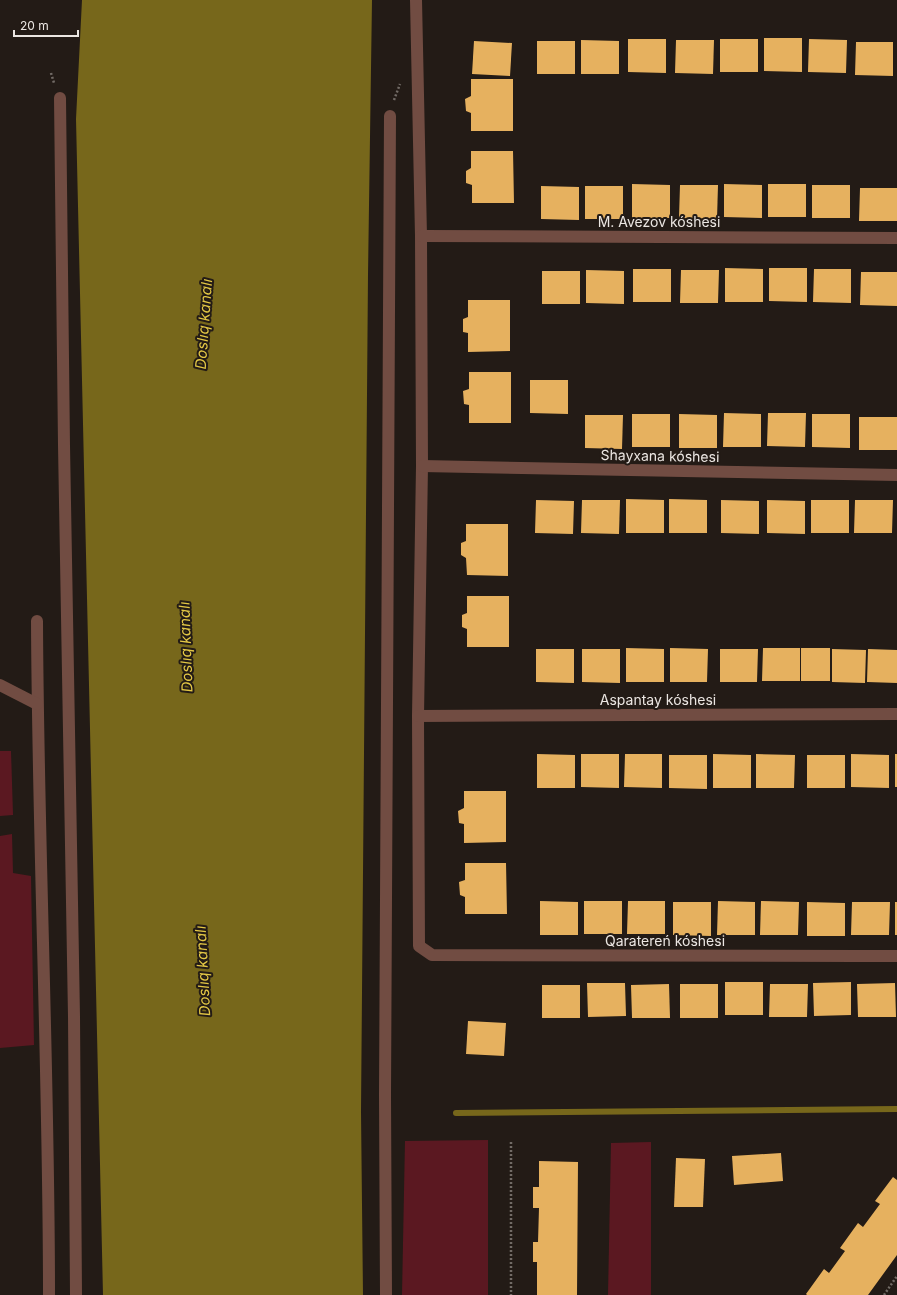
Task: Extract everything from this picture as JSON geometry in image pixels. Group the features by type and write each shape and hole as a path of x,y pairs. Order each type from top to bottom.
{"street":[{"path":"416,0 421,236 422,466 418,716"},
{"path":"60,98 64,453 74,1000 76,1295"},
{"path":"386,1295 385,1087 390,116"},
{"name":"M. Avezov kóshesi","path":"421,236 897,238"},
{"name":"Shayxana kóshesi","path":"422,466 897,475"},
{"path":"37,621 37,704 47,1070 48,1295"},
{"path":"0,685 37,704"},
{"name":"Aspantay kóshesi","path":"418,716 897,714"},
{"name":"Qaratereń kóshesi","path":"418,716 419,946 432,955 897,956"}],"path":[{"path":"511,1142 511,1295"},
{"path":"884,1295 897,1276"}],"shaded area":[{"path":"0,751 11,751 13,815 0,816"},
{"path":"12,834 13,873 31,876 34,1045 0,1048 0,836"},
{"path":"488,1140 488,1295 402,1295 405,1141"},
{"path":"651,1142 651,1295 608,1295 611,1143"}],"water":[{"name":"Doslıq kanalı","path":"82,0 372,0 368,275 361,1112 363,1295 103,1295 76,119"}],"building":[{"path":"764,38 802,38 802,72 764,71"},
{"path":"628,39 666,39 666,73 628,72"},
{"path":"720,39 758,39 758,72 720,72"},
{"path":"809,39 847,40 846,73 808,72"},
{"path":"581,40 619,41 619,74 581,74"},
{"path":"676,40 714,40 713,74 675,73"},
{"path":"474,41 512,43 510,76 472,74"},
{"path":"537,41 575,41 575,74 537,74"},
{"path":"856,42 893,42 893,76 855,75"},
{"path":"471,79 513,79 513,131 471,131 471,113 466,111 465,99 471,96"},
{"path":"471,151 513,151 514,203 472,203 472,185 466,183 466,171 471,168"},
{"path":"632,184 670,185 670,218 632,218"},
{"path":"724,184 762,185 762,218 724,217"},
{"path":"768,184 806,184 806,217 768,217"},
{"path":"680,185 718,185 717,219 679,218"},
{"path":"812,185 850,185 850,218 812,218"},
{"path":"541,186 579,187 579,220 541,219"},
{"path":"585,186 623,186 623,219 585,219"},
{"path":"860,188 897,188 897,221 859,221"},
{"path":"725,268 763,269 763,302 725,302"},
{"path":"769,268 807,268 807,302 769,301"},
{"path":"633,269 671,269 671,302 633,302"},
{"path":"814,269 851,269 851,303 813,302"},
{"path":"586,270 624,271 624,304 586,303"},
{"path":"681,270 719,270 718,303 680,303"},
{"path":"542,271 580,271 580,304 542,304"},
{"path":"861,272 897,272 897,306 860,305"},
{"path":"468,300 510,300 510,351 468,352 468,333 463,332 463,319 468,317"},
{"path":"469,372 511,372 511,423 469,423 469,405 464,404 463,391 469,389"},
{"path":"530,380 568,380 568,414 530,413"},
{"path":"724,413 761,414 761,447 723,447"},
{"path":"768,413 806,413 805,447 767,446"},
{"path":"632,414 670,414 670,447 632,447"},
{"path":"679,414 717,415 717,448 679,448"},
{"path":"812,414 850,414 850,448 812,447"},
{"path":"585,415 623,415 622,449 585,448"},
{"path":"859,417 897,417 897,450 859,450"},
{"path":"626,499 664,500 664,533 626,533"},
{"path":"669,499 707,500 707,533 669,533"},
{"path":"536,500 574,501 573,534 535,533"},
{"path":"582,500 620,500 619,534 581,533"},
{"path":"721,500 759,501 759,534 721,533"},
{"path":"767,500 805,501 805,534 767,533"},
{"path":"811,500 849,500 849,533 811,533"},
{"path":"855,500 893,500 892,533 854,533"},
{"path":"466,524 508,524 508,576 467,575 466,558 461,555 461,543 466,541"},
{"path":"467,596 509,596 509,647 467,647 467,629 462,627 462,615 467,613"},
{"path":"626,648 664,649 664,682 626,682"},
{"path":"670,648 708,649 707,682 670,682"},
{"path":"763,648 800,648 800,681 762,681"},
{"path":"801,648 830,648 830,681 801,681"},
{"path":"536,649 574,649 574,683 536,682"},
{"path":"582,649 620,649 620,683 582,682"},
{"path":"720,649 758,649 757,682 720,682"},
{"path":"832,649 866,650 865,683 832,682"},
{"path":"868,649 897,650 897,683 867,682"},
{"path":"537,754 575,755 575,788 537,788"},
{"path":"581,754 619,754 619,788 581,787"},
{"path":"625,754 662,754 662,788 624,787"},
{"path":"713,754 751,755 751,788 713,788"},
{"path":"756,754 795,755 794,788 756,788"},
{"path":"851,754 889,755 889,788 851,787"},
{"path":"895,754 897,754 897,787 895,787"},
{"path":"669,755 707,755 707,789 669,788"},
{"path":"807,755 845,755 845,788 807,788"},
{"path":"464,791 506,791 506,842 464,843 464,824 459,823 458,811 464,808"},
{"path":"465,863 506,863 507,914 465,914 465,897 460,895 459,882 465,880"},
{"path":"540,901 578,902 578,935 540,935"},
{"path":"584,901 622,901 622,934 584,934"},
{"path":"628,901 665,901 665,934 627,934"},
{"path":"718,901 755,902 755,935 717,935"},
{"path":"761,901 799,902 798,935 760,935"},
{"path":"673,902 711,902 711,936 673,935"},
{"path":"807,902 845,903 845,936 807,936"},
{"path":"852,902 890,902 889,935 851,935"},
{"path":"895,902 897,902 897,935 895,935"},
{"path":"725,982 763,982 763,1015 725,1015"},
{"path":"851,982 851,1015 814,1016 813,983"},
{"path":"587,983 625,983 626,1016 588,1017"},
{"path":"895,983 896,1017 858,1017 857,984"},
{"path":"669,984 670,1018 632,1018 631,985"},
{"path":"680,984 718,984 718,1018 680,1018"},
{"path":"770,984 808,984 807,1017 769,1017"},
{"path":"542,985 580,985 580,1018 542,1018"},
{"path":"468,1021 506,1023 504,1056 466,1054"},
{"path":"781,1153 783,1181 734,1185 732,1156"},
{"path":"676,1158 705,1159 703,1207 674,1207"},
{"path":"539,1161 578,1162 577,1295 537,1295 537,1262 533,1262 533,1242 538,1242 539,1208 533,1208 533,1187 539,1187"},
{"path":"893,1177 897,1180 897,1255 868,1295 807,1295 806,1294 824,1269 829,1273 845,1251 840,1248 858,1223 863,1227 880,1204 875,1201"}],"waterway":[{"path":"456,1113 897,1109"}]}
